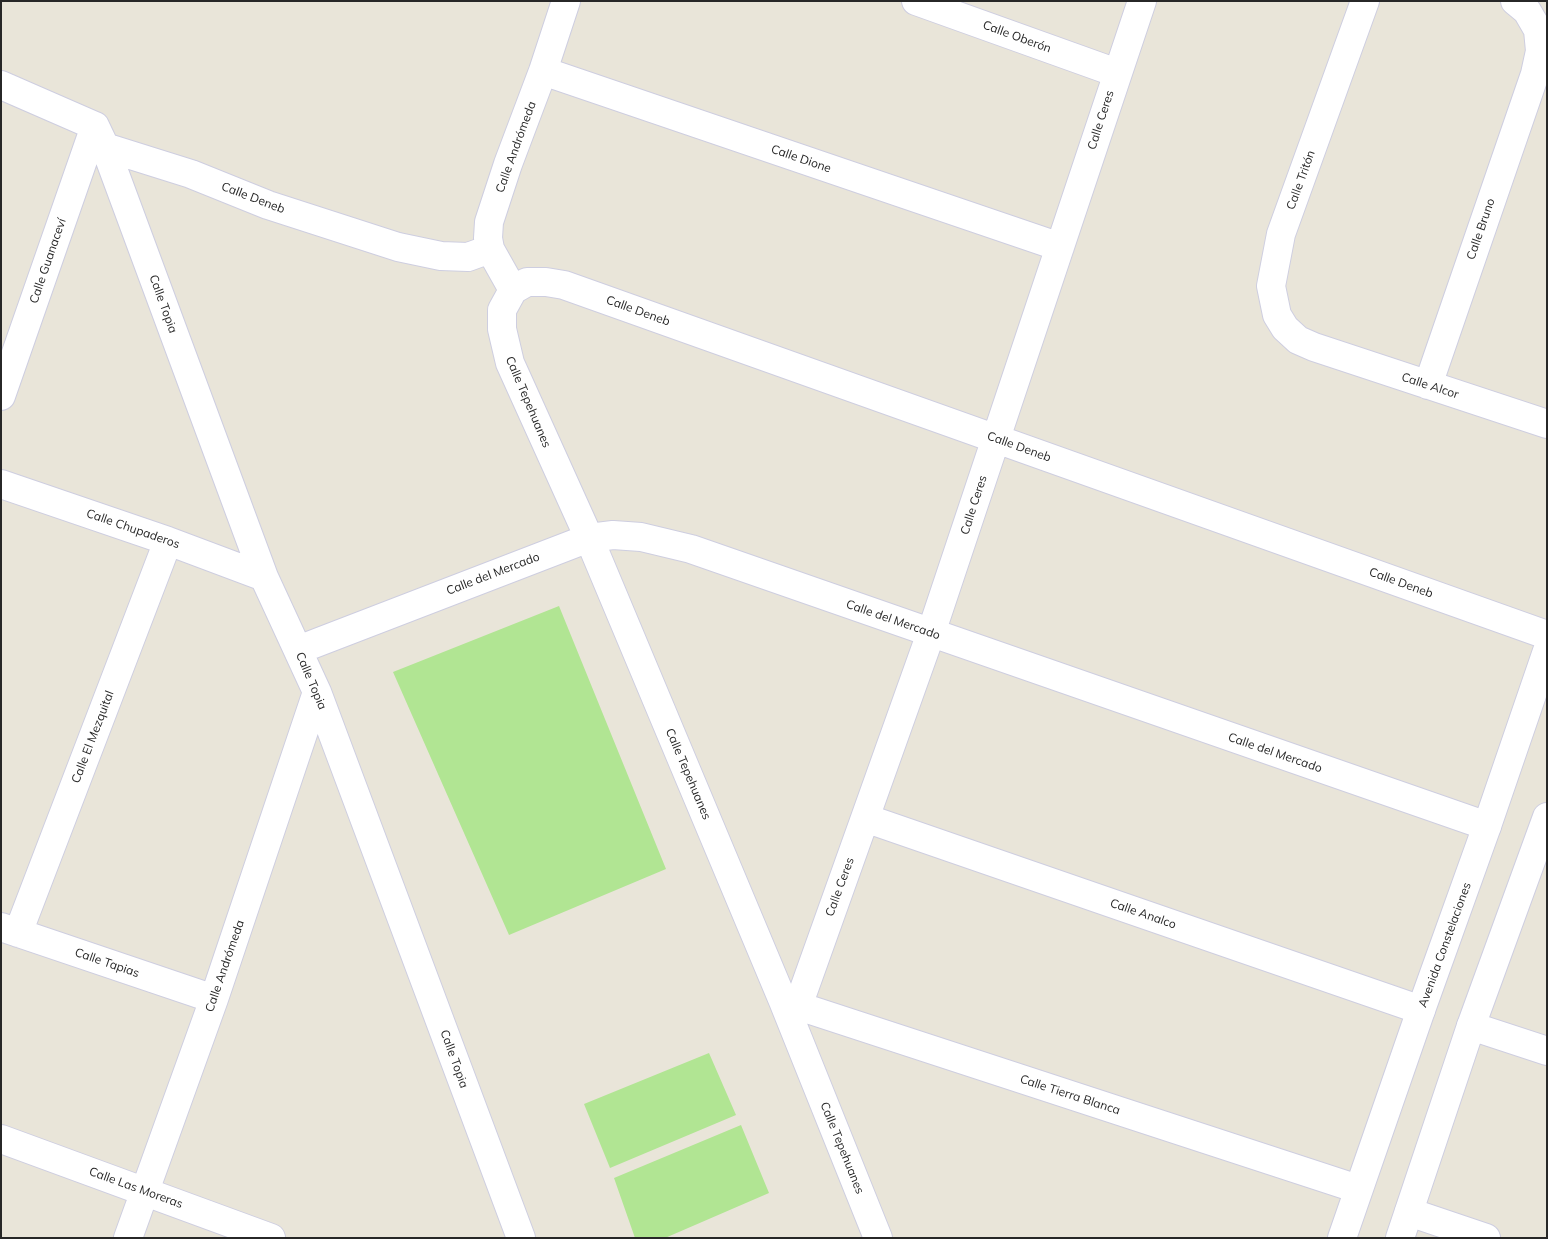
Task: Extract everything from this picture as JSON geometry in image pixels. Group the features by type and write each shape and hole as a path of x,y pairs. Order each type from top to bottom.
{"street":[{"name":"Calle Andrómeda","path":"507,300 490,249 488,238 490,222 508,164 543,71 566,1"},
{"name":"Calle Oberón","path":"916,1 1117,73"},
{"name":"Calle Ceres","path":"790,1003 865,818 931,633 1142,1"},
{"name":"Calle Tritón","path":"1314,347 1298,340 1285,328 1277,315 1271,286 1281,234 1365,1"},
{"name":"Calle Bruno","path":"1428,385 1535,74 1540,51 1538,30 1527,11 1514,1"},
{"name":"Calle Dione","path":"543,71 1060,247"},
{"name":"Calle Deneb","path":"1,85 100,137 268,205 398,247 441,256 468,256 490,249"},
{"name":"Calle Guanaceví","path":"1,396 100,137"},
{"name":"Calle Topia","path":"100,137 264,578 317,692 521,1238"},
{"name":"Calle Deneb","path":"507,300 527,282 546,282 564,285 1547,635"},
{"name":"Calle Tepehuanes","path":"507,300 502,328 510,363 589,538 790,1003 878,1238"},
{"name":"Calle Alcor","path":"1314,347 1547,424"},
{"name":"Calle Chupaderos","path":"1,484 168,541 264,578"},
{"name":"Calle del Mercado","path":"298,650 589,538 613,535 641,537 691,549 1487,826"},
{"name":"Calle El Mezquital","path":"10,930 168,541"},
{"name":"Avenida Constelaciones","path":"1342,1238 1547,651"},
{"name":"Calle Andrómeda","path":"128,1238 214,999 317,692"},
{"name":"Calle Analco","path":"865,818 1421,1010"},
{"path":"1400,1238 1471,1026 1544,834"},
{"name":"Calle Tapias","path":"10,930 214,999"},
{"name":"Calle Tierra Blanca","path":"790,1003 1358,1190"},
{"path":"1471,1026 1547,1051"},
{"name":"Calle Las Moreras","path":"1,1139 271,1238"},
{"path":"1408,1212 1486,1238"}],"green space":[{"path":"559,606 666,869 509,935 393,672"},
{"path":"709,1053 736,1115 610,1168 584,1104"},
{"path":"741,1125 769,1193 665,1238 635,1238 614,1178"}]}
